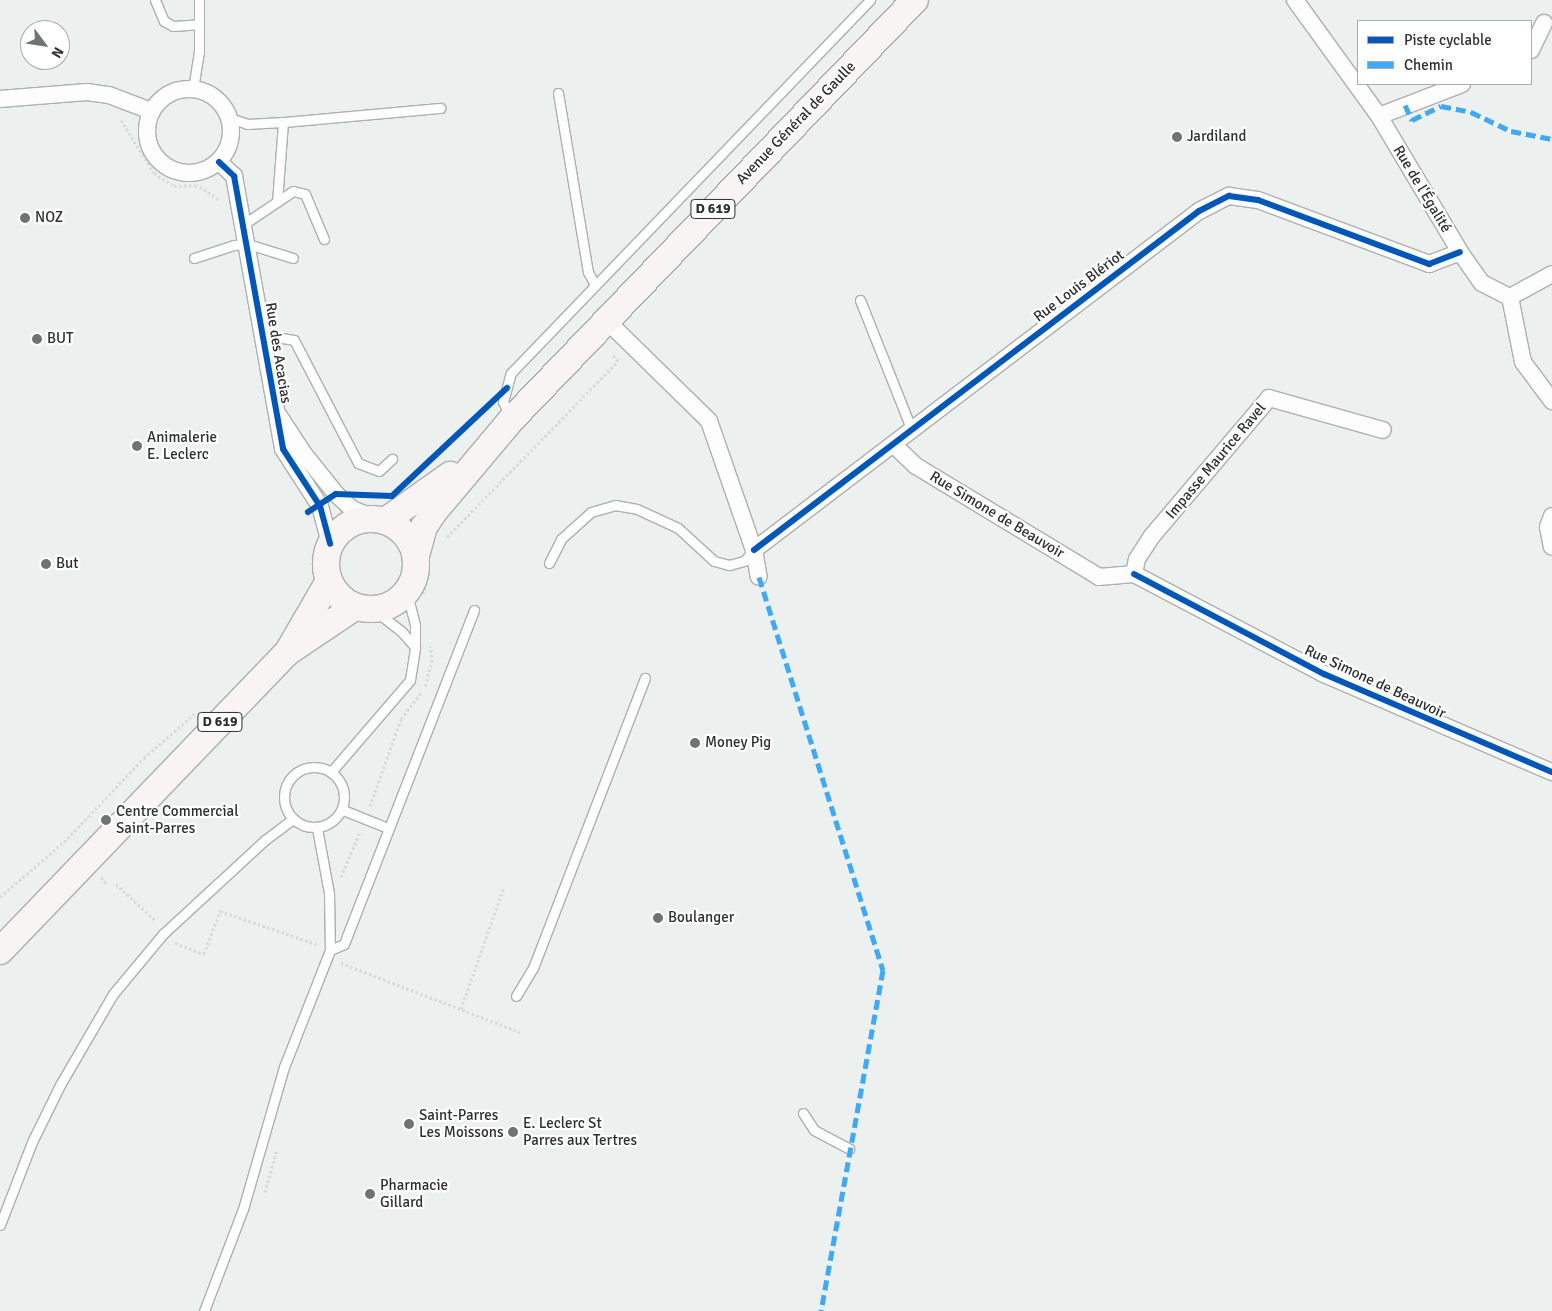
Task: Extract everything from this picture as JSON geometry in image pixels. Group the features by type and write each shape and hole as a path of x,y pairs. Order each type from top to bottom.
{"main road":[{"name":"Avenue Général de Gaulle","path":"423,561 424,527 433,513 512,420 915,0"},
{"name":"Avenue Général de Gaulle","path":"381,520 440,484 512,420"},
{"path":"358,520 381,520 395,525 409,538 423,561 416,575 415,594 393,604 365,608 339,597 320,577 325,562 323,544 342,529 358,520"},
{"name":"D 619","path":"288,652 320,577"},
{"name":"D 619","path":"0,951 44,903 288,652 365,608"},
{"name":"D 619","path":"0,943 44,903"}],"street":[{"name":"Rue de l'Égalité","path":"1295,0 1379,116 1460,252 1482,283 1510,297"},
{"path":"1532,48 1544,23"},
{"path":"1379,116 1459,85"},
{"path":"193,88 211,94 230,118 232,135 227,151 219,162 203,172 179,173 158,161 146,134 150,111 162,97 181,89 193,88"},
{"path":"0,99 87,92 108,95 150,111"},
{"name":"Rue des Acacias","path":"219,162 234,176 248,244 274,408 283,450 320,506 323,544"},
{"name":"Rue Louis Blériot","path":"754,550 1199,211 1229,196 1258,200 1429,264 1460,252"},
{"path":"1552,274 1510,297 1523,362 1552,401"},
{"path":"606,320 709,421 754,550 759,577"},
{"name":"Impasse Maurice Ravel","path":"1134,574 1137,559 1152,536 1269,398 1384,430"},
{"name":"Rue des Acacias","path":"274,408 304,454 336,494 352,509 381,520"},
{"name":"Rue Simone de Beauvoir","path":"894,445 916,466 1099,577 1134,574 1192,606 1380,700 1552,772"},
{"path":"1552,516 1548,527 1552,547"}],"lane":[{"path":"156,0 164,21 173,26 199,24"},
{"path":"193,88 199,52 199,0"},
{"path":"512,420 503,402 511,373 870,0"},
{"path":"558,93 588,272 595,285"},
{"path":"230,118 247,124 440,108"},
{"path":"276,202 284,122"},
{"path":"244,224 293,191 305,194 324,239"},
{"path":"194,258 234,245 248,244 292,258"},
{"path":"860,300 912,431"},
{"path":"263,334 294,340 358,463 379,471 392,459"},
{"path":"549,563 562,539 591,512 615,505 637,509 678,528 714,561 729,565 744,561 754,550"},
{"path":"331,772 410,680 414,647 415,594"},
{"path":"365,608 402,632 414,647"},
{"path":"330,951 341,944 366,890 388,828 474,610"},
{"path":"516,996 533,968 645,678"},
{"path":"318,767 331,772 344,789 342,810 336,819 317,828 306,827 293,819 284,797 289,780 306,768 318,767"},
{"path":"342,810 388,828"},
{"path":"0,1225 32,1142 60,1085 113,994 163,934 265,840 293,819"},
{"path":"204,1311 246,1201 284,1067 330,951 329,894 317,828"},
{"path":"803,1113 814,1130 848,1149"}],"path":[{"path":"120,117 154,172 174,186 195,185 204,189 223,206"},
{"path":"442,542 618,361 612,354"},
{"path":"320,577 323,544"},
{"path":"415,594 423,561"},
{"path":"338,884 365,819 402,719 427,682 432,662 431,642"},
{"path":"0,897 64,842 188,717 203,710"},
{"path":"116,884 158,923 155,927 174,943 204,954 220,910 321,946 330,951 341,963 520,1032"},
{"path":"461,1009 504,887"},
{"path":"341,944 341,963"}],"marked path":[{"path":"1405,105 1412,120 1441,106 1471,112 1511,131 1552,139"},
{"path":"759,577 883,970 821,1311"}],"cycle path":[{"path":"219,162 234,176 283,449 320,506 330,544"},
{"path":"754,550 1199,211 1229,196 1258,200 1429,264 1460,252"},
{"path":"308,512 336,494 392,496 507,388"},
{"path":"1134,574 1324,674 1552,772"}],"place":[{"name":"Jardiland","path":"1177,137"},
{"name":"NOZ","path":"25,218"},
{"name":"BUT","path":"37,339"},
{"name":"Animalerie E. Leclerc","path":"137,446"},
{"name":"But","path":"46,564"},
{"name":"Money Pig","path":"695,743"},
{"name":"Centre Commercial Saint-Parres","path":"106,820"},
{"name":"Boulanger","path":"658,918"},
{"name":"Saint-Parres Les Moissons","path":"409,1124"},
{"name":"E. Leclerc St Parres aux Tertres","path":"513,1132"},
{"name":"Pharmacie Gillard","path":"370,1194"}]}
